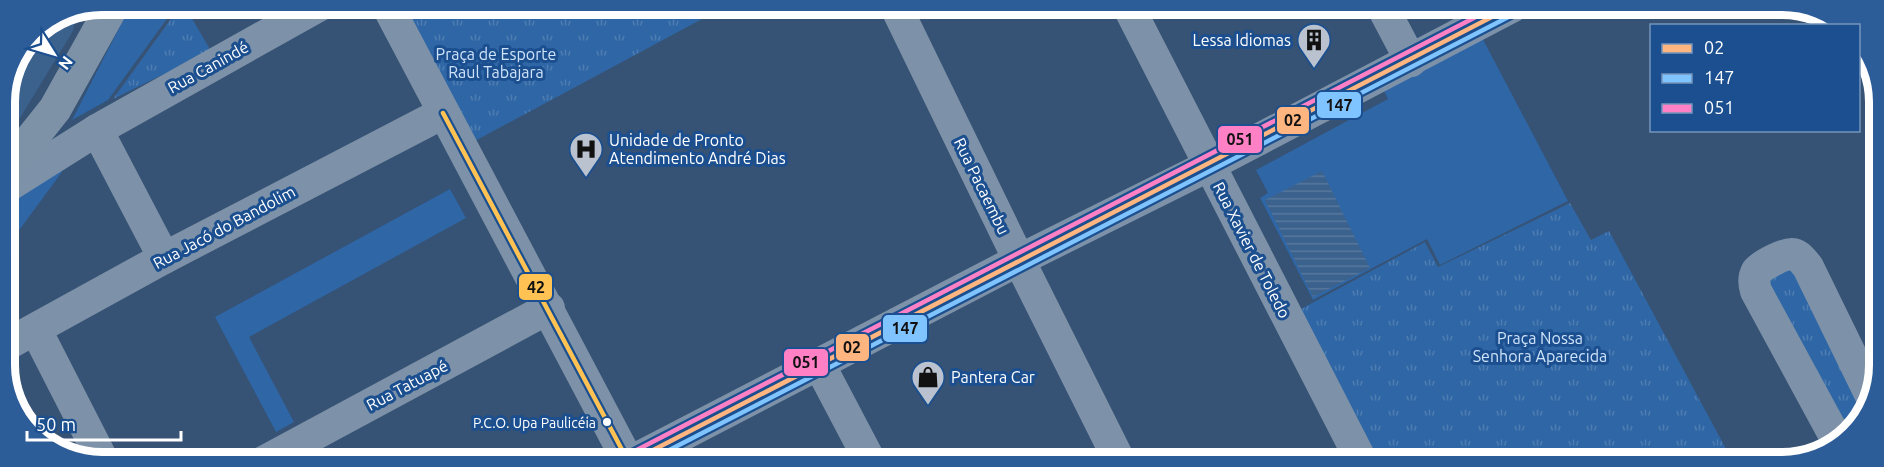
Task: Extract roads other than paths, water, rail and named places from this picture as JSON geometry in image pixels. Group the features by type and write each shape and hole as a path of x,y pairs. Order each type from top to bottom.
{"highway":[{"path":"15,159 55,109 107,15"}],"street":[{"name":"Rua Canindé","path":"15,182 97,130 302,15"},
{"path":"392,15 625,452"},
{"name":"Rua Pacaembu","path":"900,15 1115,452"},
{"name":"Rua Xavier de Toledo","path":"1132,15 1357,452"},
{"path":"1387,15 1411,61"},
{"path":"648,452 1019,260 1208,166 1496,15"},
{"name":"Rua Jacó do Bandolim","path":"15,340 164,258 443,113"},
{"path":"97,130 164,258"},
{"path":"1834,434 1756,291 1754,280 1758,270 1785,254 1793,254 1801,259 1808,267 1866,386"},
{"name":"Rua Tatuapé","path":"282,452 549,308"},
{"path":"36,330 99,452"},
{"path":"819,364 865,452"}],"waterway":[{"path":"17,87 49,34"}],"place":[{"name":"Lessa Idiomas","path":"1314,69"},
{"name":"Unidade de Pronto Atendimento André Dias","path":"586,178"},
{"name":"Pantera Car","path":"928,406"},
{"name":"P.C.O. Upa Paulicéia","path":"607,422"}],"park label":[{"name":"Praça de Esporte Raul Tabajara","path":"496,63"},
{"name":"Praça Nossa Senhora Aparecida","path":"1540,347"}]}
